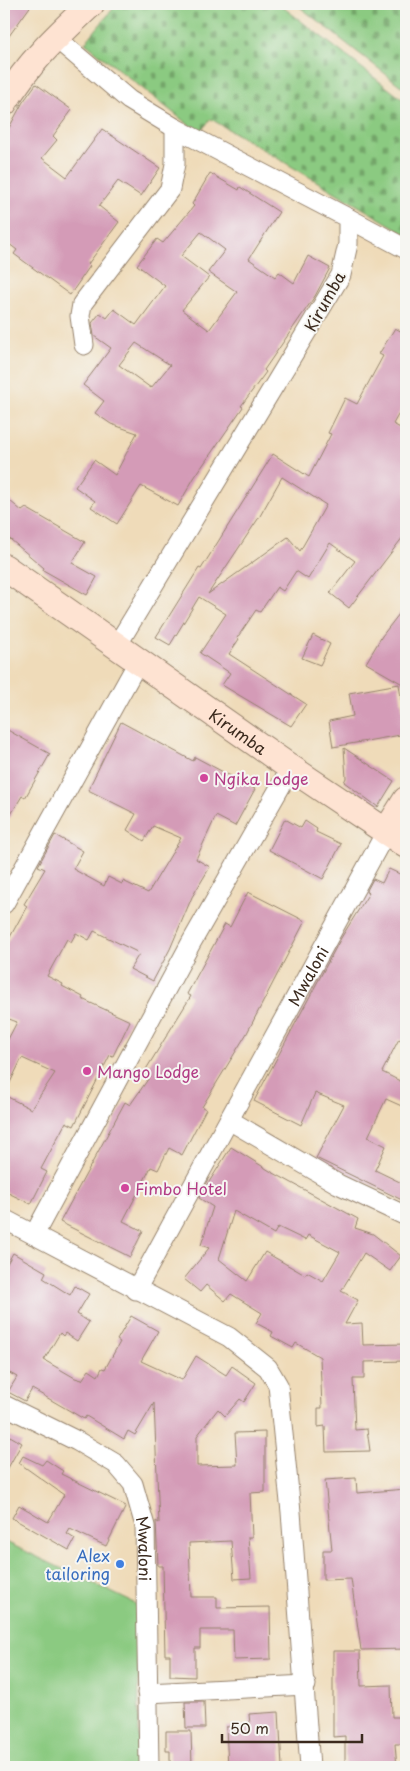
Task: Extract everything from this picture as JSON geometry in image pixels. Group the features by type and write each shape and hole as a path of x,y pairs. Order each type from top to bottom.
{"street":[{"path":"4,103 20,76 91,4"},
{"path":"56,38 129,100 175,128 406,249"},
{"path":"84,345 80,316 82,304 170,189 174,164 175,128"},
{"name":"Kirumba","path":"116,647 341,275 348,244 348,218"},
{"name":"Kirumba","path":"4,567 291,768 396,838"},
{"path":"4,904 138,662"},
{"path":"34,1235 186,951 291,768"},
{"path":"396,838 406,800"},
{"name":"Mwaloni","path":"136,1290 230,1120 396,838"},
{"path":"230,1120 338,1184 406,1216"},
{"path":"4,1219 136,1290 229,1337 268,1368 278,1385 284,1431 306,1685 310,1767"},
{"name":"Mwaloni","path":"4,1404 77,1441 116,1464 133,1484 145,1526 149,1767"},
{"path":"147,1693 306,1685"}],"green space":[{"path":"117,4 279,4 406,102 406,234 211,119 199,133 85,43"},
{"path":"296,4 406,4 406,90"},
{"path":"4,1541 138,1605 139,1767 4,1767"}],"building":[{"path":"4,4 32,4 4,43"},
{"path":"36,84 72,110 53,136 57,140 42,158 67,177 102,129 160,168 141,196 118,181 99,206 119,222 88,264 90,266 70,295 14,254 17,250 4,240 4,137 23,102"},
{"path":"210,173 239,190 240,187 279,212 249,259 275,277 279,272 294,283 308,256 330,268 315,296 264,370 266,372 241,406 243,407 194,478 178,506 141,486 117,524 91,507 95,501 75,487 94,460 115,475 137,433 111,424 95,413 104,401 83,385 111,348 94,336 92,323 100,313 107,318 114,309 136,325 165,286 137,265 157,239 163,243 194,206 192,204","holes":["201,232 225,250 208,272 237,292 209,330 182,310 209,277 181,256","136,343 170,365 151,388 119,365"]},
{"path":"395,328 406,334 406,401 393,424 406,431 406,533 349,608 330,593 355,561 330,543 308,579 296,571 283,591 277,587 260,612 256,610 237,638 239,639 229,654 306,704 291,726 222,685 230,673 200,653 226,614 199,597 170,645 156,637 273,454 309,477 331,434 328,433 345,398 357,404 383,356 379,354","holes":["282,477 326,505 300,551 288,537 208,594 260,516"]},
{"path":"4,496 22,511 26,508 85,542 72,563 97,577 87,595 43,570 44,568 4,534"},
{"path":"406,605 406,686 366,663 382,636"},
{"path":"313,635 330,644 320,665 302,658"},
{"path":"399,684 406,734 333,747 329,721 353,716 349,693"},
{"path":"121,722 193,761 195,757 255,789 235,826 216,816 196,859 210,867 192,897 170,949 153,981 130,969 139,954 137,952 94,931 89,940 76,933 71,942 67,939 47,976 83,997 82,999 130,1021 113,1056 110,1055 74,1126 66,1122 41,1169 47,1172 31,1204 4,1191 4,1095 4,1047 17,1022 4,1017 4,948 27,906 24,904 45,869 38,866 55,835 83,851 73,869 104,886 108,877 122,884 123,881 148,893 181,838 153,826 144,841 127,830 136,814 88,790","holes":["22,1058 55,1073 31,1109 4,1095"]},
{"path":"4,728 50,754 25,798 22,796 4,826"},
{"path":"344,748 394,781 378,807 344,782 346,778"},
{"path":"285,819 301,828 305,821 317,829 316,832 341,844 323,879 269,850"},
{"path":"389,869 406,877 406,1043 399,1039 382,1072 406,1084 406,1108 386,1099 368,1137 386,1146 375,1170 406,1185 406,1202 316,1158 344,1105 315,1093 301,1125 254,1101 341,938 369,893 366,892 373,879 382,883"},
{"path":"248,892 305,921 247,1033 202,1107 206,1109 182,1155 169,1148 158,1170 151,1167 123,1221 143,1231 130,1257 60,1222 125,1102 130,1105 151,1075 145,1071 191,996 187,994 225,924 230,927"},
{"path":"231,1147 270,1171 358,1219 355,1228 373,1234 401,1256 390,1271 364,1253 341,1291 358,1300 345,1324 362,1323 363,1345 406,1344 406,1361 364,1362 364,1379 353,1379 355,1430 367,1429 370,1451 326,1452 325,1426 318,1427 318,1408 322,1408 320,1357 296,1343 293,1348 271,1336 273,1332 256,1323 262,1313 231,1294 225,1301 206,1285 200,1292 184,1279 209,1248 201,1245 213,1207 199,1198","holes":["234,1211 274,1234 278,1227 305,1240 308,1235 340,1252 323,1281 307,1272 305,1275 265,1252 247,1281 219,1259"]},
{"path":"13,1253 46,1272 43,1278 70,1295 75,1286 89,1294 77,1314 89,1322 77,1341 65,1333 63,1336 60,1333 44,1360 75,1378 82,1380 89,1370 98,1376 102,1368 105,1369 120,1342 117,1340 131,1316 158,1331 141,1361 182,1380 196,1356 226,1375 232,1366 256,1383 244,1402 240,1399 225,1416 218,1409 197,1436 197,1466 237,1465 235,1433 265,1432 265,1492 250,1493 252,1537 248,1537 251,1578 234,1579 231,1541 189,1543 191,1597 217,1597 217,1608 270,1607 271,1659 234,1660 233,1630 200,1630 200,1648 195,1648 195,1677 170,1676 170,1655 165,1655 163,1566 158,1566 156,1521 159,1523 154,1403 135,1435 128,1431 124,1439 86,1416 84,1419 32,1389 25,1401 8,1392 17,1377 4,1370 4,1269"},
{"path":"10,1436 22,1443 4,1475 4,1446"},
{"path":"23,1456 42,1465 46,1460 63,1471 61,1474 126,1506 106,1546 70,1529 67,1534 75,1539 69,1550 12,1518 19,1505 48,1522 64,1495 19,1463"},
{"path":"356,1478 357,1493 406,1489 406,1649 361,1650 351,1579 323,1580 323,1550 332,1550 325,1480"},
{"path":"333,1651 360,1651 361,1686 391,1685 392,1717 406,1717 406,1744 395,1744 397,1767 345,1767 345,1736 333,1737"},
{"path":"185,1702 204,1702 205,1728 186,1728"},
{"path":"279,1712 282,1767 228,1767 226,1727 250,1725 249,1714"},
{"path":"166,1731 191,1731 192,1766 170,1767 170,1751 166,1751"}],"place":[{"name":"Ngika Lodge","path":"204,778"},
{"name":"Mango Lodge","path":"87,1071"},
{"name":"Fimbo Hotel","path":"125,1188"},
{"name":"Alex tailoring","path":"120,1564"}]}
